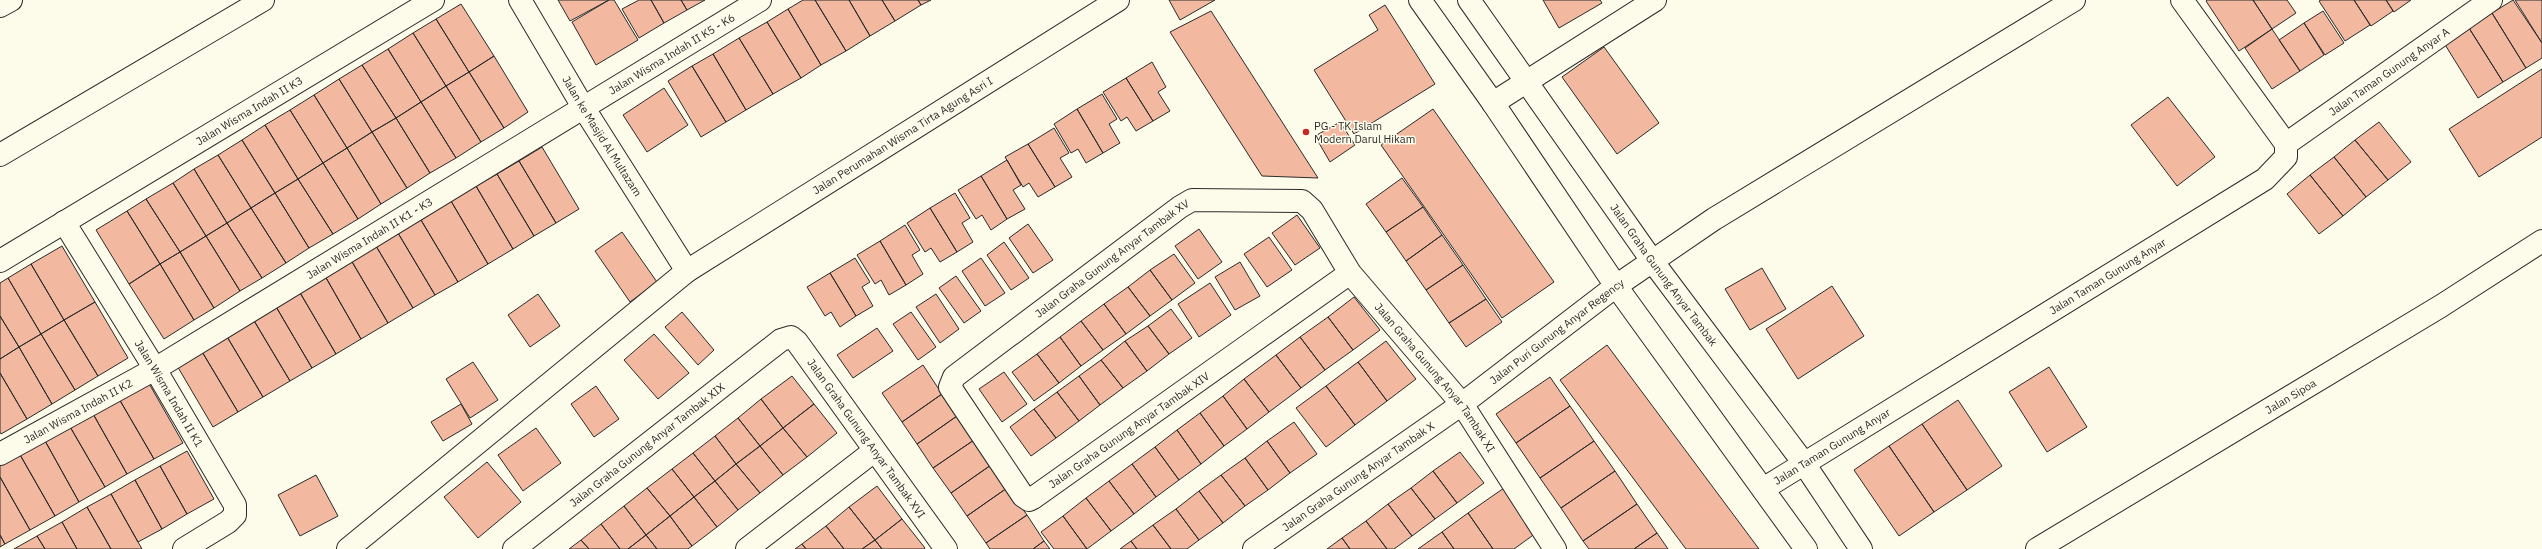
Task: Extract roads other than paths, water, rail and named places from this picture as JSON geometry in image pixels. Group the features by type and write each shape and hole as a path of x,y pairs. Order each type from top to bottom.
{"street":[{"path":"0,6 11,0"},
{"path":"0,155 263,0"},
{"name":"Jalan ke Masjid Al Multazam","path":"520,0 583,107 687,271"},
{"name":"Jalan Wisma Indah II K5 - K6","path":"583,107 760,0"},
{"name":"Jalan Perumahan Wisma Tirta Agung Asri I","path":"348,549 687,271 1118,0"},
{"path":"1420,0 1493,103 1616,286 1806,549"},
{"name":"Jalan Graha Gunung Anyar Tambak","path":"1469,0 1528,81 1653,262 1803,462 1852,546"},
{"path":"1493,103 1656,0"},
{"name":"Jalan Puri Gunung Anyar Regency","path":"1462,404 1616,286 1714,219 2074,0"},
{"name":"Jalan Taman Gunung Anyar A","path":"2286,144 2491,0"},
{"path":"2184,1 2286,144"},
{"name":"Jalan Wisma Indah II K3","path":"0,261 425,2"},
{"name":"Jalan Wisma Indah II K1 - K3","path":"155,368 583,107"},
{"name":"Jalan Taman Gunung Anyar","path":"1762,489 1803,462 2265,179 2286,157 2286,144"},
{"name":"Jalan Graha Gunung Anyar Tambak XV","path":"954,377 1180,207 1192,200 1302,201 1312,210"},
{"name":"Jalan Graha Gunung Anyar Tambak XI","path":"1312,210 1350,273 1462,404 1555,549"},
{"name":"Jalan Wisma Indah II K1","path":"64,222 155,368 235,505 235,514 228,522 184,549"},
{"name":"Jalan Sipoa","path":"2037,549 2441,306 2542,241"},
{"name":"Jalan Graha Gunung Anyar Tambak XIV","path":"954,377 950,386 1023,496 1029,500 1350,273"},
{"name":"Jalan Graha Gunung Anyar Tambak XVI","path":"781,340 791,338 797,342 946,549"},
{"name":"Jalan Graha Gunung Anyar Tambak XIX","path":"514,549 781,340"},
{"name":"Jalan Wisma Indah II K2","path":"0,454 155,368"},
{"name":"Jalan Graha Gunung Anyar Tambak X","path":"1254,549 1462,404"},
{"path":"747,549 874,451"}],"place":[{"name":"PG - TK Islam Modern Darul Hikam","path":"1306,132"}]}
